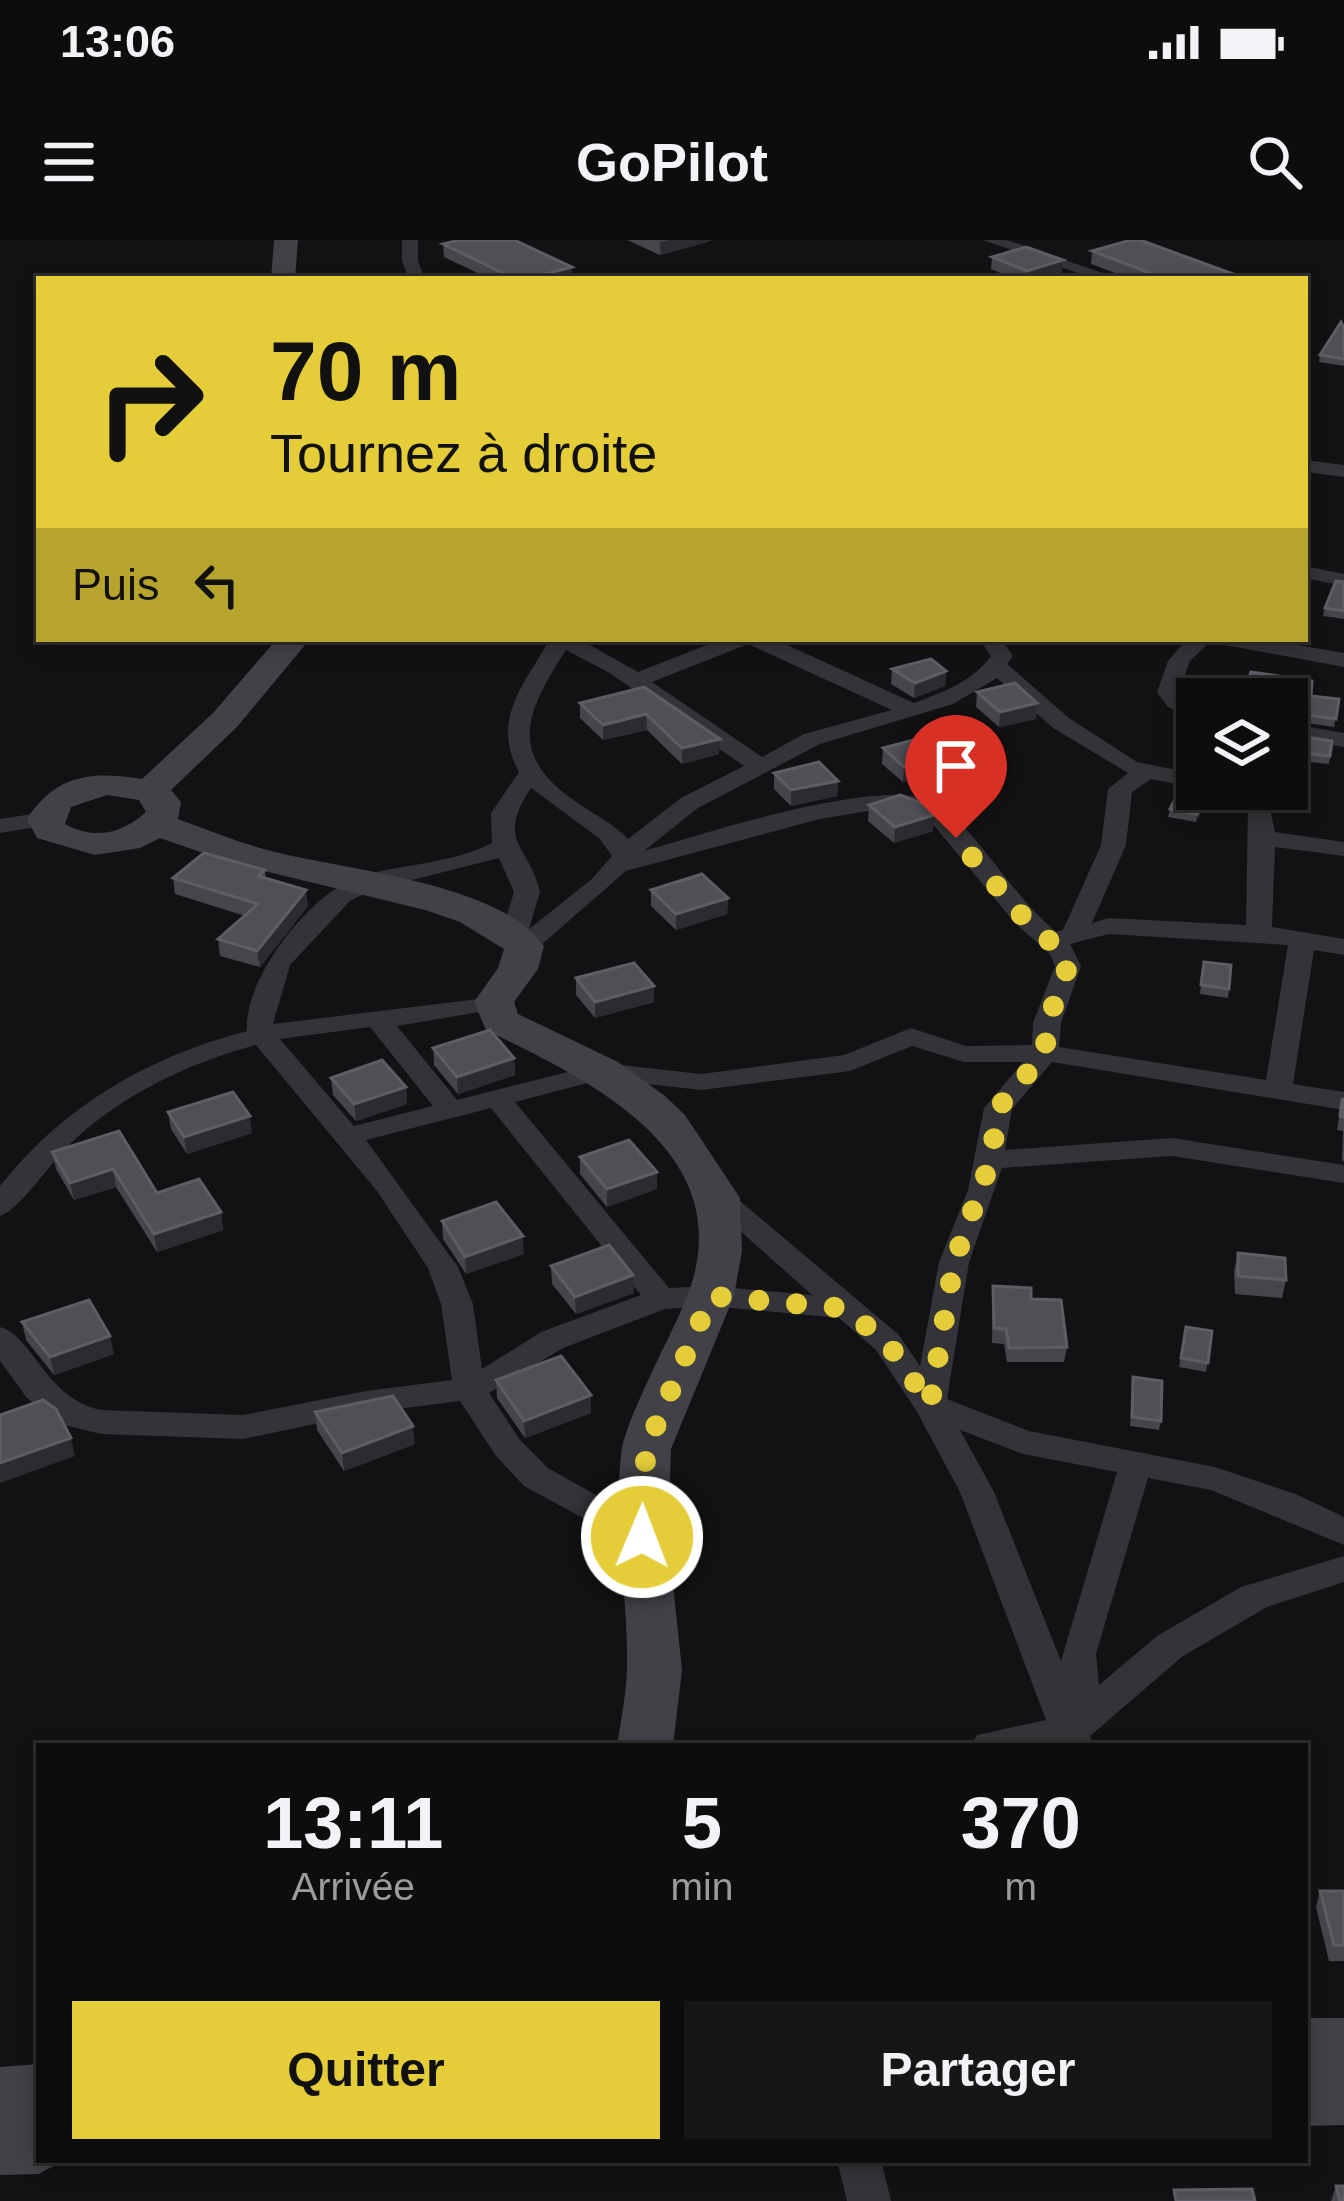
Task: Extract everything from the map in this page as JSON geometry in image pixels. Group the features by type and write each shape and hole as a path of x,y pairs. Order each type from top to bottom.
{"street":[{"path":"272,240 272,276"},
{"path":"283,276 286,240"},
{"path":"410,240 416,276"},
{"path":"991,240 1103,276"},
{"path":"1308,466 1344,471"},
{"path":"1308,573 1344,580"},
{"path":"46,819 50,830 80,844 124,841 144,800 205,713 268,642"},
{"path":"144,800 224,720 291,642"},
{"path":"560,642 536,679 517,723 522,758 530,774 553,797 616,838 623,861"},
{"path":"567,642 635,681 761,766"},
{"path":"635,681 733,642"},
{"path":"762,642 911,710"},
{"path":"519,940 623,861 640,838 710,787 812,739 964,690 998,667 1003,656 992,642"},
{"path":"1176,698 1168,692 1173,669 1197,642"},
{"path":"1242,642 1344,660"},
{"path":"998,667 1061,723 1130,767 1176,777"},
{"path":"1308,734 1344,740"},
{"path":"930,1405 954,1262 991,1160 998,1108 1045,1053 1047,1024 1068,966 1064,936 1113,854 1120,789 1147,771"},
{"path":"0,1206 25,1170 91,1109 145,1077 262,1035 377,1019 449,1016 494,1002 518,969 527,892 504,846 503,813 530,774"},
{"path":"46,819 57,800 71,792 144,800 219,848 457,909 519,940"},
{"path":"623,861 818,812 898,799 920,802 936,812 1024,918 1064,936 1109,926 1260,933 1344,946"},
{"path":"1260,810 1263,838 1256,908 1260,933"},
{"path":"0,826 46,819"},
{"path":"1263,838 1344,849"},
{"path":"504,846 480,859 364,884 340,896 278,963 262,1002 262,1035 387,1184 443,1267 457,1304 469,1390 508,1448 536,1477 642,1537"},
{"path":"1278,1090 1302,940"},
{"path":"494,1002 500,1022 603,1071 670,1124 718,1198 887,1342 930,1405 977,1492 1076,1731"},
{"path":"377,1019 451,1110"},
{"path":"345,1137 603,1071 701,1082 850,1063 911,1036 964,1054 1045,1053 1344,1101"},
{"path":"497,1098 662,1299"},
{"path":"991,1160 1172,1147 1344,1174"},
{"path":"645,1743 654,1651 642,1537 646,1449 711,1296 719,1251 718,1198"},
{"path":"0,1338 38,1390 77,1417 243,1427 367,1402 469,1390 509,1370 551,1340 662,1299 711,1296 843,1308"},
{"path":"930,1405 1023,1442 1215,1479 1286,1504 1344,1532"},
{"path":"1076,1731 1078,1654 1121,1502 1137,1464"},
{"path":"1007,1743 1076,1731 1170,1646 1254,1597 1344,1569"},
{"path":"1308,2046 1344,2046"},
{"path":"0,2096 36,2093"},
{"path":"1308,2097 1344,2096"},
{"path":"0,2145 36,2144"},
{"path":"860,2163 869,2201"}],"building":[{"path":"514,240 572,267 538,276 509,276 443,244"},
{"path":"1140,240 1233,274 1158,276 1092,251"},
{"path":"1026,247 1063,260 1027,271 992,257"},
{"path":"1341,322 1344,359 1320,355"},
{"path":"1336,581 1344,582 1344,611 1325,608"},
{"path":"931,659 946,671 915,683 892,669"},
{"path":"1251,672 1292,678 1249,678"},
{"path":"1308,680 1312,681 1311,696 1339,699 1336,719 1308,715"},
{"path":"1015,683 1037,703 1000,712 977,692"},
{"path":"644,687 720,739 682,748 646,714 603,725 580,703"},
{"path":"929,736 951,754 904,767 883,748"},
{"path":"1308,737 1332,741 1330,756 1308,754"},
{"path":"819,762 838,781 791,790 774,773"},
{"path":"900,795 926,805 934,815 895,827 869,805"},
{"path":"204,853 265,870 258,876 306,890 257,951 218,939 258,904 173,878"},
{"path":"702,874 728,898 676,914 651,890"},
{"path":"1204,962 1231,965 1229,989 1201,985"},
{"path":"634,963 654,986 595,1002 576,978"},
{"path":"490,1030 514,1058 457,1077 433,1048"},
{"path":"382,1060 406,1087 354,1104 331,1078"},
{"path":"233,1092 250,1116 184,1137 168,1112"},
{"path":"119,1131 157,1193 199,1179 221,1212 154,1234 113,1169 70,1183 52,1152"},
{"path":"629,1140 657,1172 607,1189 580,1157"},
{"path":"496,1202 523,1236 465,1257 442,1221"},
{"path":"609,1245 633,1275 575,1297 551,1266"},
{"path":"1238,1253 1285,1258 1286,1280 1238,1276"},
{"path":"993,1286 1031,1288 1031,1299 1061,1300 1067,1347 1009,1348 1006,1329 994,1328"},
{"path":"89,1300 110,1336 50,1357 22,1322"},
{"path":"1186,1327 1212,1331 1208,1363 1181,1358"},
{"path":"561,1356 591,1395 524,1421 496,1380"},
{"path":"1133,1377 1162,1381 1161,1421 1132,1417"},
{"path":"393,1396 413,1426 342,1453 315,1412"},
{"path":"43,1400 56,1409 71,1438 0,1463 0,1415"},
{"path":"1320,1891 1344,1891 1344,1945 1334,1945"},
{"path":"1252,2189 1255,2201 1176,2201 1174,2190"}],"route":[{"path":"642,1537 646,1449 711,1296 843,1308 887,1342 930,1405 954,1262 991,1160 998,1108 1045,1053 1047,1024 1068,966 1062,952 1024,918 956,838"}]}
